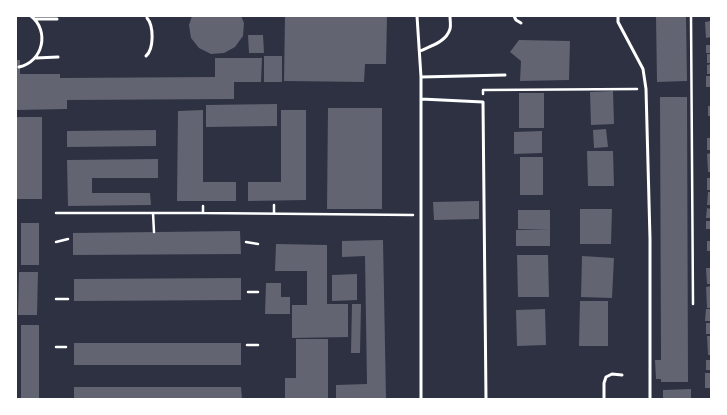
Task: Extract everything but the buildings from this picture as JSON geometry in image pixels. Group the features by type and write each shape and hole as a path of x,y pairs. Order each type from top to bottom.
{"lane":[{"path":"20,67 30,63 36,58 40,50 42,34 40,26 31,16"},
{"path":"417,16 421,78 421,399"},
{"path":"420,51 434,45 444,38 450,29 450,16"},
{"path":"514,16 516,20 521,23"},
{"path":"618,16 618,22 643,69 646,89 650,239 650,399"},
{"path":"146,56 150,53 152,48 151,22 147,18"},
{"path":"35,19 57,19"},
{"path":"36,58 58,58"},
{"path":"421,78 505,75"},
{"path":"421,99 483,102 486,399"},
{"path":"604,399 604,383 606,377 612,374 622,375"}],"path":[{"path":"691,16 693,304"},
{"path":"483,90 646,89"},
{"path":"274,205 274,214"},
{"path":"203,206 203,213"},
{"path":"56,213 422,215"},
{"path":"153,213 154,232"},
{"path":"56,242 68,239"},
{"path":"246,242 258,244"},
{"path":"248,292 258,292"},
{"path":"56,299 68,299"},
{"path":"247,345 258,345"},
{"path":"56,347 66,347"}]}
